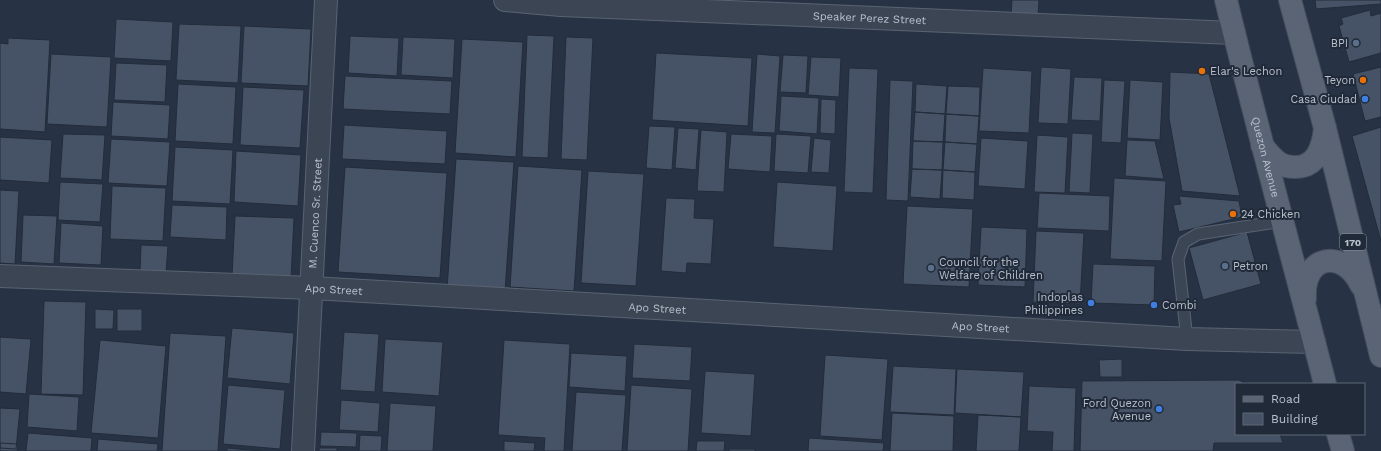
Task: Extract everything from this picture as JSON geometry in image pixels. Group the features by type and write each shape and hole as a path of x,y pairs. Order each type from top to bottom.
{"main road":[{"name":"Quezon Avenue","path":"1226,0 1261,144 1283,221 1325,383"},
{"name":"170","path":"1290,0 1325,128 1381,356"},
{"path":"1261,144 1270,155 1281,164 1289,167 1303,166 1312,161 1320,151 1325,128"},
{"path":"1306,310 1305,289 1307,278 1313,268 1323,262 1336,261 1348,267 1359,279 1364,291"},
{"path":"1338,435 1343,451"}],"street":[{"name":"M. Cuenco Sr. Street","path":"303,451 326,0"},
{"name":"Speaker Perez Street","path":"505,0 561,5 1234,33"},
{"name":"Apo Street","path":"0,276 312,288 1187,339 1314,342"}],"lane":[{"path":"1187,339 1178,259 1184,242 1198,234 1283,221"}],"building":[{"path":"1012,0 1039,0 1038,17 1011,16"},
{"path":"1315,0 1381,0 1381,4 1316,9"},
{"path":"1370,10 1371,16 1381,13 1381,53 1349,62 1339,26 1343,24 1341,18"},
{"path":"116,19 173,22 171,61 114,58"},
{"path":"179,24 241,26 238,83 176,80"},
{"path":"244,26 311,29 308,86 241,83"},
{"path":"527,35 554,36 548,158 522,157"},
{"path":"350,36 399,38 397,76 348,73"},
{"path":"403,37 455,39 453,78 401,75"},
{"path":"566,37 593,38 587,160 561,159"},
{"path":"8,38 50,40 45,132 0,129 0,43 8,44"},
{"path":"462,39 523,42 516,157 455,153"},
{"path":"656,53 752,58 748,126 652,120"},
{"path":"51,54 111,57 107,127 47,124"},
{"path":"757,54 780,56 775,133 752,132"},
{"path":"783,55 808,56 806,93 780,92"},
{"path":"811,57 841,58 839,97 808,95"},
{"path":"116,63 167,65 165,102 114,100"},
{"path":"1041,67 1071,69 1068,124 1038,123"},
{"path":"1381,67 1381,117 1365,121 1353,74"},
{"path":"849,68 878,69 873,193 844,192"},
{"path":"983,68 1032,71 1029,133 979,131"},
{"path":"1170,72 1209,74 1240,196 1182,191 1169,118"},
{"path":"345,76 452,81 450,114 343,109"},
{"path":"1074,77 1102,78 1100,121 1071,120"},
{"path":"890,80 913,81 908,201 886,200"},
{"path":"1104,80 1125,81 1121,143 1101,142"},
{"path":"1130,80 1163,82 1160,140 1127,138"},
{"path":"178,84 236,87 233,144 175,141"},
{"path":"916,84 947,86 945,114 915,112"},
{"path":"948,86 980,87 979,116 946,114"},
{"path":"243,87 304,90 300,148 240,145"},
{"path":"781,96 819,98 817,134 779,131"},
{"path":"821,99 836,100 835,134 820,133"},
{"path":"113,102 170,105 168,139 111,136"},
{"path":"915,112 945,114 943,142 913,141"},
{"path":"946,114 979,116 977,144 945,142"},
{"path":"344,125 447,131 445,164 342,159"},
{"path":"649,126 675,127 672,170 646,168"},
{"path":"1381,127 1381,241 1352,136"},
{"path":"678,128 699,129 696,170 675,168"},
{"path":"701,130 727,132 724,192 697,191"},
{"path":"1072,133 1093,134 1090,193 1069,192"},
{"path":"63,134 105,135 102,180 60,178"},
{"path":"731,134 772,136 770,172 728,169"},
{"path":"776,134 811,136 808,173 774,171"},
{"path":"1037,135 1068,137 1065,193 1034,192"},
{"path":"0,137 52,140 49,183 0,180"},
{"path":"814,138 831,140 829,173 811,172"},
{"path":"981,138 1028,141 1025,189 978,186"},
{"path":"111,139 170,142 167,186 108,183"},
{"path":"1127,140 1155,141 1164,179 1125,176"},
{"path":"913,141 943,142 942,170 912,169"},
{"path":"945,142 977,144 975,172 943,170"},
{"path":"175,147 233,150 230,204 172,201"},
{"path":"236,151 301,155 298,206 234,202"},
{"path":"456,159 514,162 505,292 447,289"},
{"path":"518,166 582,170 574,291 510,287"},
{"path":"345,167 447,173 440,278 338,272"},
{"path":"912,169 942,170 940,199 910,197"},
{"path":"943,170 975,172 974,200 942,198"},
{"path":"588,171 644,174 636,286 581,283"},
{"path":"1114,178 1166,181 1162,261 1110,259"},
{"path":"60,182 103,184 100,222 58,220"},
{"path":"777,182 837,186 833,251 773,247"},
{"path":"112,186 166,188 163,241 110,239"},
{"path":"0,190 19,191 15,264 0,263"},
{"path":"1039,193 1110,196 1109,231 1037,228"},
{"path":"1179,196 1239,201 1242,217 1179,232 1173,205 1181,204"},
{"path":"666,198 695,199 694,218 714,219 711,264 687,263 686,273 661,271"},
{"path":"172,205 227,207 226,240 170,237"},
{"path":"907,206 973,209 969,287 903,284"},
{"path":"23,215 57,216 54,264 21,262"},
{"path":"235,216 294,218 291,279 232,276"},
{"path":"61,223 103,226 101,265 59,263"},
{"path":"981,227 1027,229 1025,287 978,285"},
{"path":"1036,231 1084,233 1080,304 1033,302"},
{"name":"Petron","path":"1247,232 1261,284 1203,300 1189,248"},
{"path":"141,245 168,246 166,273 140,272"},
{"path":"1093,264 1155,266 1154,305 1091,303"},
{"path":"44,301 86,302 83,395 41,394"},
{"path":"95,309 114,310 113,329 95,329"},
{"path":"117,309 142,309 142,331 117,331"},
{"path":"232,328 294,333 290,384 227,378"},
{"path":"344,332 379,334 375,392 340,390"},
{"path":"170,333 226,336 218,451 162,451"},
{"path":"0,337 31,339 26,394 0,392"},
{"path":"385,339 443,342 439,396 382,392"},
{"path":"100,340 166,346 158,438 91,433"},
{"path":"504,340 570,344 564,451 544,451 545,438 498,435"},
{"path":"634,344 692,347 690,381 632,378"},
{"path":"571,353 627,356 625,391 569,387"},
{"path":"825,355 888,359 882,440 820,436"},
{"path":"1122,359 1122,377 1100,377 1099,360"},
{"path":"893,366 956,369 954,415 890,412"},
{"path":"957,369 1024,372 1021,417 955,413"},
{"path":"705,371 755,374 751,436 701,433"},
{"name":"Ford Quezon Avenue","path":"1239,380 1244,383 1235,383 1235,435 1280,435 1283,443 1214,443 1213,451 1080,451 1082,381"},
{"path":"228,385 285,390 280,449 223,444"},
{"path":"631,385 692,389 688,451 627,451"},
{"path":"1029,386 1076,388 1074,451 1052,451 1053,432 1027,431"},
{"path":"576,392 626,395 622,451 572,451"},
{"path":"29,394 79,397 77,431 27,427"},
{"path":"341,400 380,403 378,432 339,430"},
{"path":"390,403 436,406 433,451 387,451"},
{"path":"0,408 20,409 16,449 0,448"},
{"path":"892,413 954,416 953,451 890,451"},
{"path":"978,415 1021,417 1019,451 976,451"},
{"path":"321,432 357,433 356,447 320,446"},
{"path":"28,433 92,438 91,451 26,451"},
{"path":"360,435 382,436 381,451 359,451"},
{"path":"809,438 884,443 883,451 808,451"},
{"path":"98,439 158,444 157,451 97,451"},
{"path":"504,441 535,443 534,451 504,451"},
{"path":"697,441 725,441 724,451 696,451"},
{"path":"0,443 18,444 17,451 0,451"},
{"path":"227,448 261,451 227,451"},
{"path":"319,448 337,448 337,451 319,451"},
{"path":"729,449 755,449 755,451 729,451"}],"place":[{"name":"BPI","path":"1356,43"},
{"name":"Elar's Lechon","path":"1202,71"},
{"name":"Teyon","path":"1363,80"},
{"name":"Casa Ciudad","path":"1365,99"},
{"name":"24 Chicken","path":"1233,214"},
{"name":"Petron","path":"1225,266"},
{"name":"Council for the Welfare of Children","path":"931,268"},
{"name":"Indoplas Philippines","path":"1091,303"},
{"name":"Combi","path":"1154,305"},
{"name":"Ford Quezon Avenue","path":"1159,409"}]}
